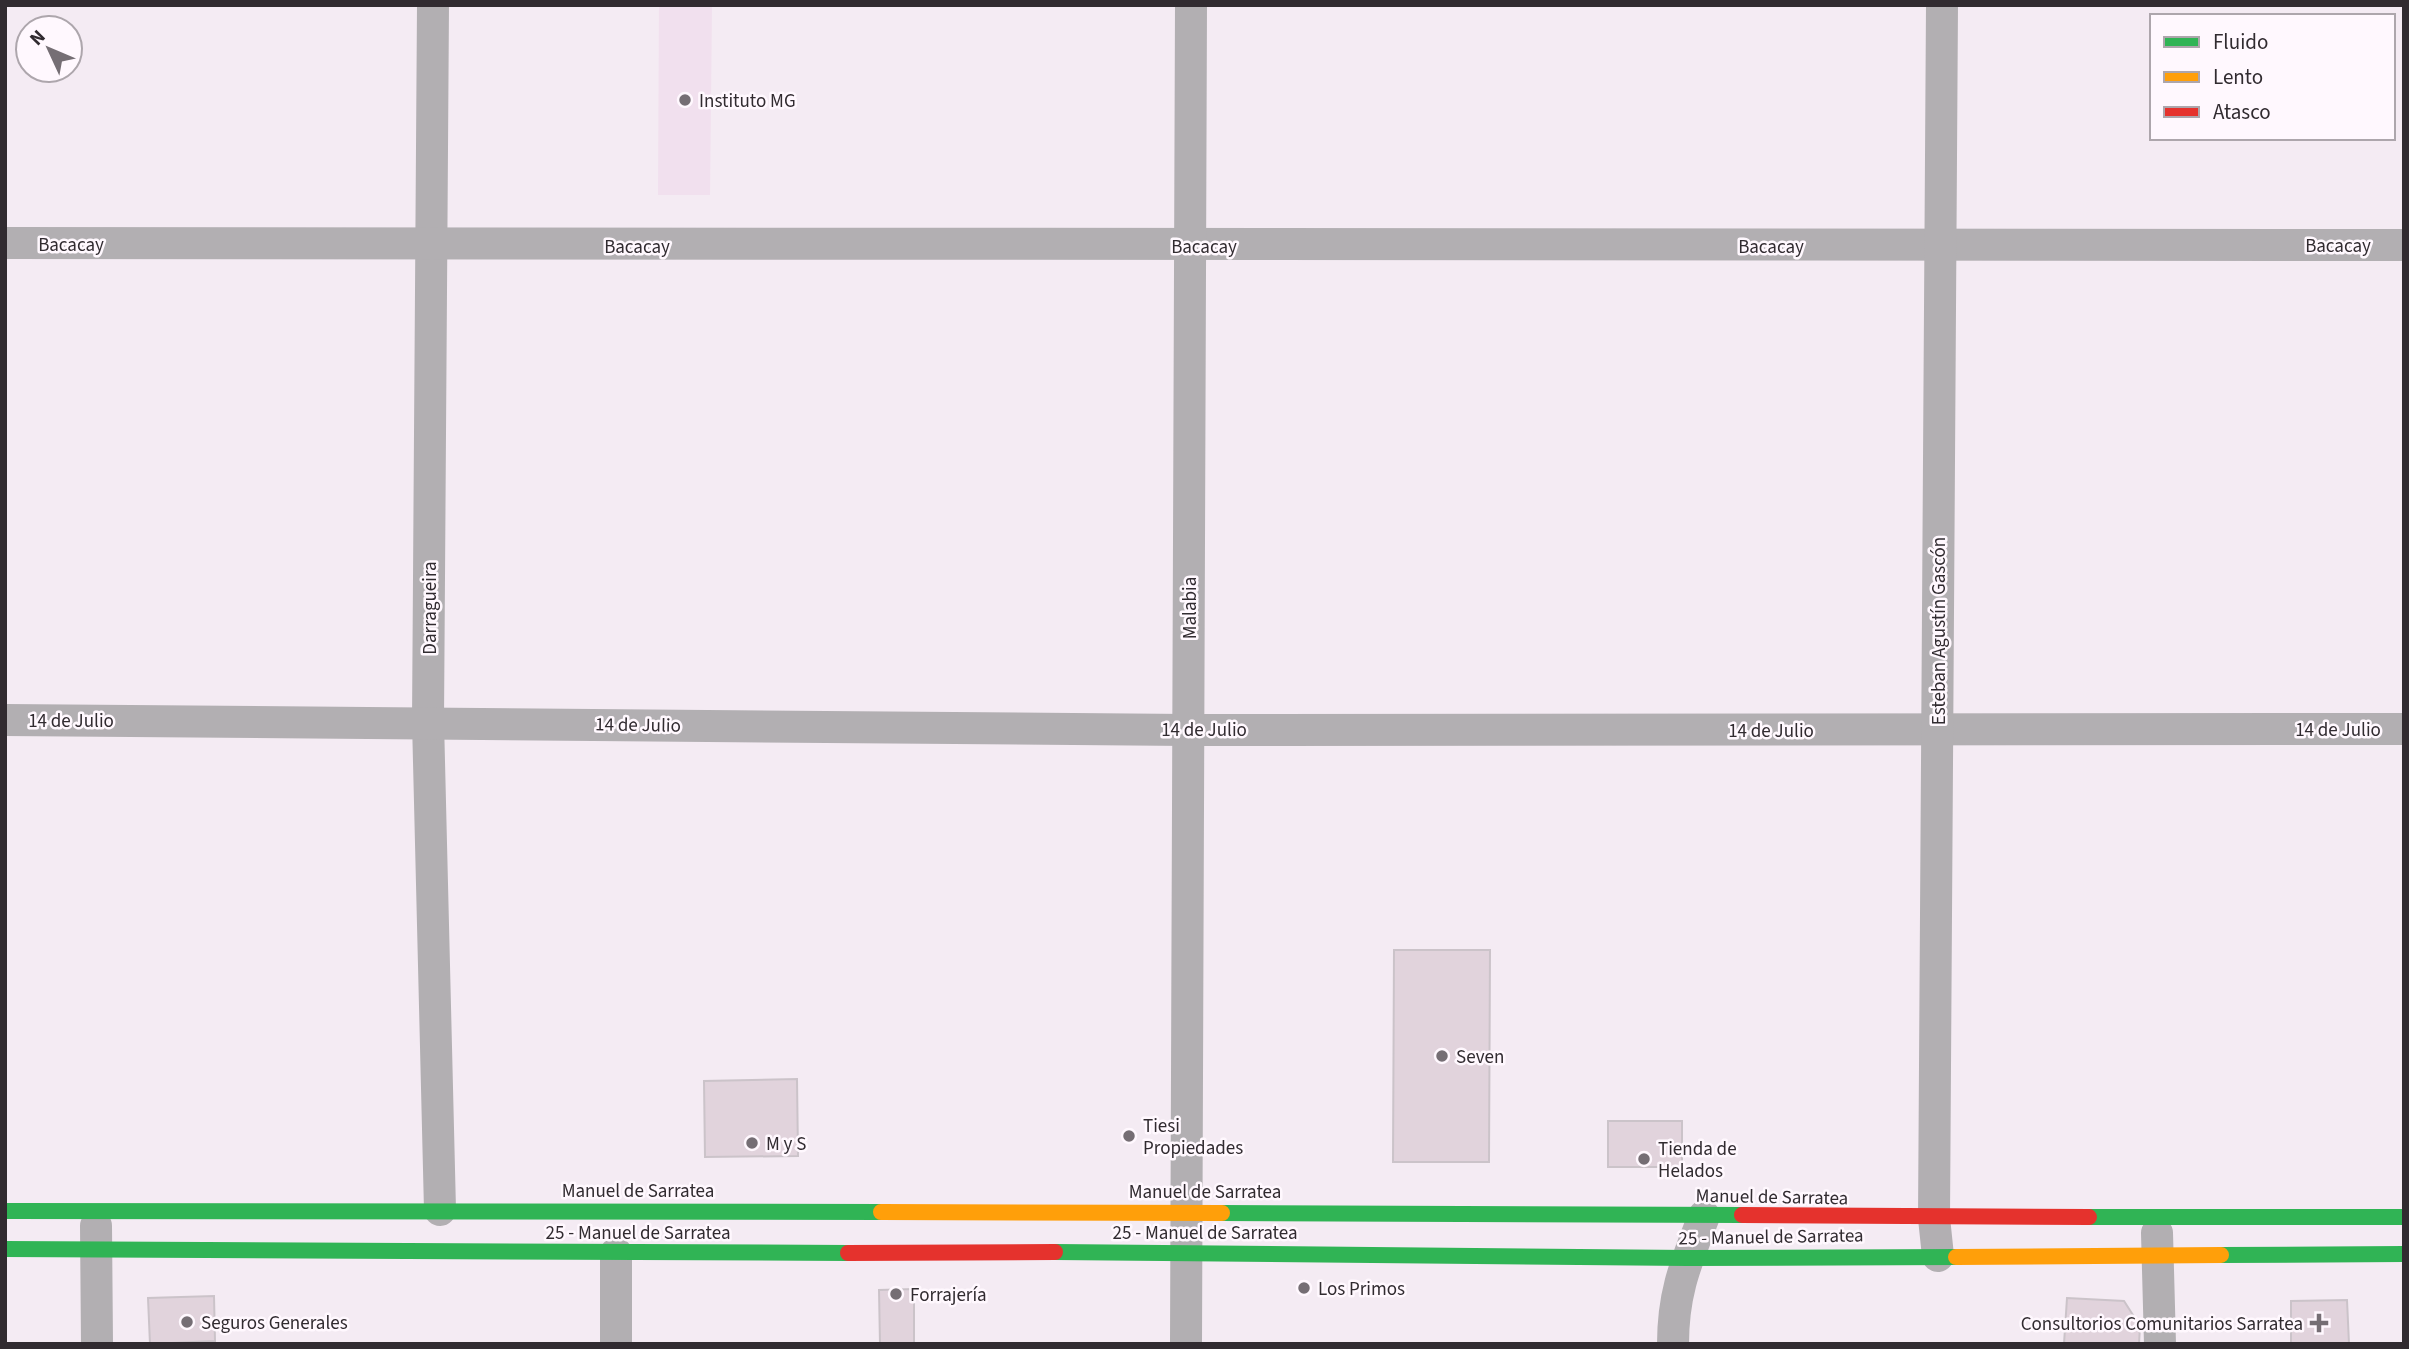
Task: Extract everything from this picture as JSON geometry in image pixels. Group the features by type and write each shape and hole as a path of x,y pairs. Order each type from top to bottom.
{"main road":[{"name":"Manuel de Sarratea","path":"5,1211 1187,1212 1934,1219 2404,1217"},
{"name":"25 - Manuel de Sarratea","path":"5,1249 615,1253 1185,1252 1688,1258 2158,1253 2404,1254"}],"street":[{"name":"Darragueira","path":"433,5 428,721 440,1210"},
{"name":"Malabia","path":"1186,1344 1191,5"},
{"name":"Esteban Agustín Gascón","path":"1938,1256 1934,1219 1942,5"},
{"name":"Bacacay","path":"5,243 432,246 2404,245"},
{"name":"14 de Julio","path":"5,720 428,721 1188,730 2404,729"},
{"path":"96,1210 97,1344"},
{"path":"1672,1344 1672,1309 1704,1216"},
{"path":"2156,1217 2160,1344"},
{"path":"615,1253 616,1344"}],"shaded area":[{"name":"Instituto MG","path":"659,5 712,5 710,195 658,195"}],"building":[{"name":"Seven","path":"1394,950 1490,950 1489,1162 1393,1162"},
{"path":"797,1079 798,1156 705,1157 704,1081"},
{"path":"1608,1121 1682,1121 1682,1167 1608,1167"},
{"path":"914,1289 914,1344 880,1344 879,1290"},
{"path":"214,1296 215,1341 150,1344 148,1298"},
{"path":"2067,1298 2124,1301 2140,1326 2139,1344 2064,1344"},
{"name":"Consultorios Comunitarios Sarratea","path":"2347,1300 2349,1344 2291,1344 2291,1301"}],"traffic: fast":[{"path":"5,1211 881,1212"},
{"path":"1222,1213 1742,1215"},
{"path":"2089,1217 2404,1217"},
{"path":"5,1249 848,1253"},
{"path":"1055,1252 1688,1258 1956,1257"},
{"path":"2221,1255 2404,1254"}],"traffic: slow":[{"path":"881,1212 1222,1213"},
{"path":"1956,1257 2221,1255"}],"traffic: jam":[{"path":"1742,1215 2089,1217"},
{"path":"848,1253 1055,1252"}],"place":[{"name":"Instituto MG","path":"685,100"},
{"name":"Seven","path":"1442,1056"},
{"name":"Tiesi Propiedades","path":"1129,1136"},
{"name":"M y S","path":"752,1143"},
{"name":"Tienda de Helados","path":"1644,1159"},
{"name":"Los Primos","path":"1304,1288"},
{"name":"Forrajería","path":"896,1294"},
{"name":"Seguros Generales","path":"187,1322"},
{"name":"Consultorios Comunitarios Sarratea","path":"2319,1323"}]}
